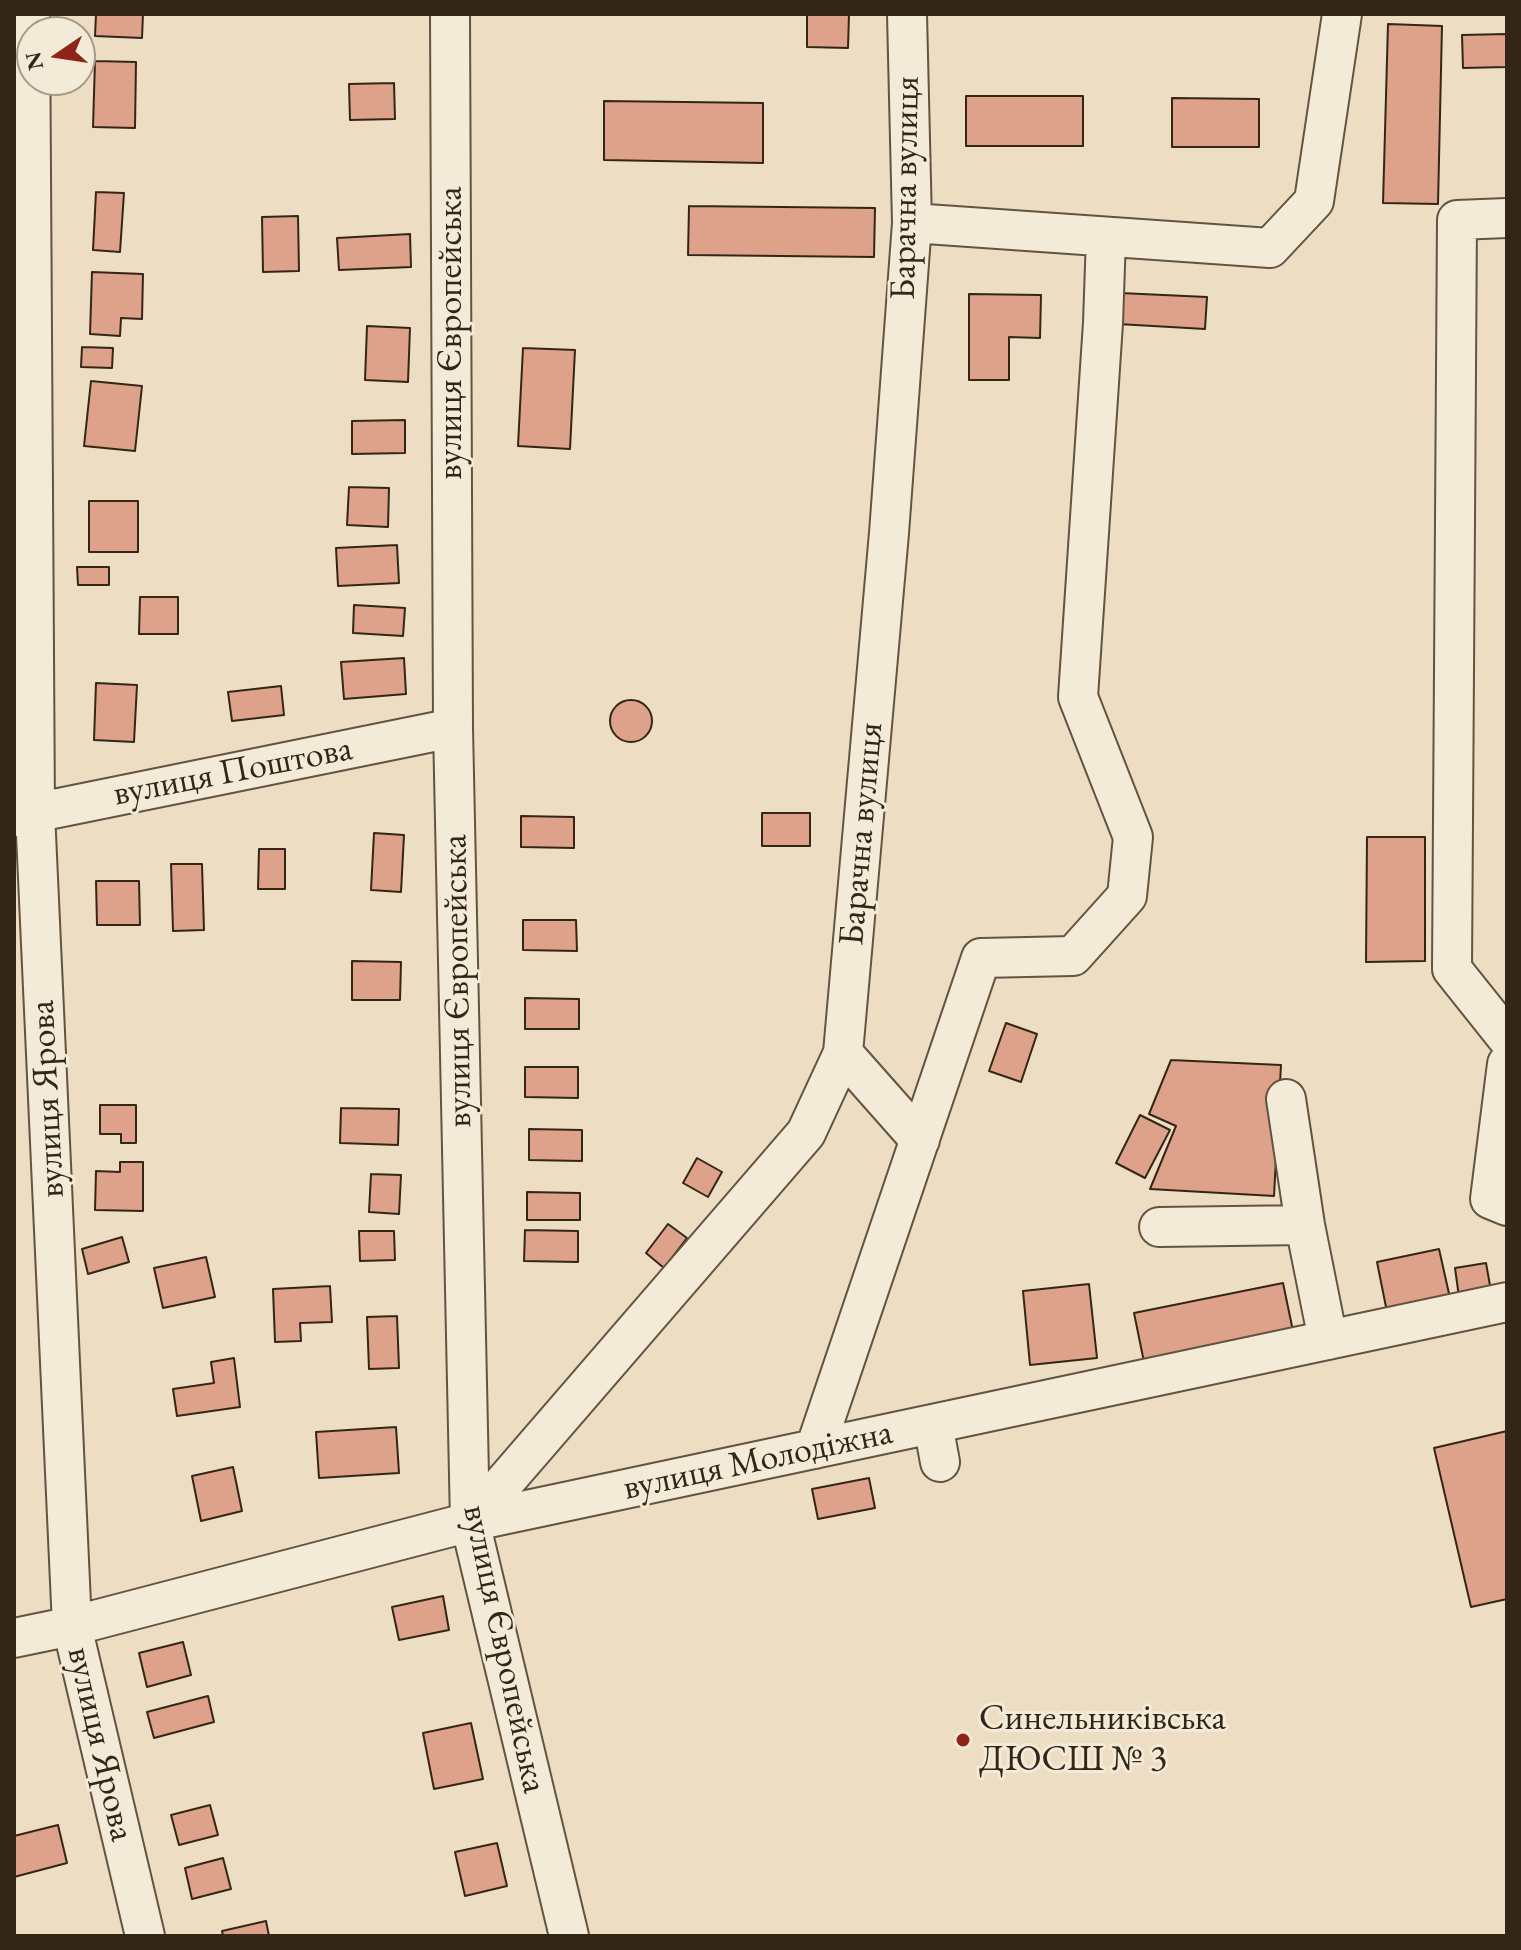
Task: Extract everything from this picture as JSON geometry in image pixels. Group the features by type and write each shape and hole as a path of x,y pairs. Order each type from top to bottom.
{"street":[{"name":"вулиця Ярова","path":"30,14 25,814 72,1626 145,1936"},
{"name":"вулиця Європейська","path":"450,14 453,728 470,1522 569,1936"},
{"name":"Барачна вулиця","path":"470,1522 806,1133 843,1053 889,533 912,223 907,14"},
{"path":"912,223 1270,248 1314,201 1342,14"},
{"path":"1507,218 1457,220 1452,969 1507,1038"},
{"path":"815,1449 981,958 1073,956 1127,896 1133,837 1078,697 1106,237"},
{"name":"вулиця Поштова","path":"25,814 453,728"},
{"path":"843,1053 920,1140"},
{"path":"1507,1064 1490,1199 1507,1206"},
{"path":"1286,1099 1305,1225 1328,1340"},
{"path":"1159,1227 1305,1225"},
{"name":"вулиця Молодіжна","path":"14,1638 72,1626 470,1522 1507,1302"},
{"path":"933,1424 940,1462"}],"building":[{"path":"143,14 142,38 96,36 96,16"},
{"path":"807,14 849,14 848,48 807,47"},
{"path":"1388,24 1442,26 1438,204 1383,203"},
{"path":"1507,34 1507,67 1463,68 1462,35"},
{"path":"96,61 136,62 135,128 93,127"},
{"path":"394,83 395,119 350,120 349,84"},
{"path":"966,96 1083,96 1083,146 966,146"},
{"path":"1172,98 1259,99 1259,147 1172,147"},
{"path":"604,101 763,103 763,163 604,160"},
{"path":"96,192 124,193 120,252 93,250"},
{"path":"689,206 875,208 874,257 688,255"},
{"path":"298,216 299,271 263,272 262,217"},
{"path":"410,234 411,267 339,270 337,238"},
{"path":"92,272 143,274 142,319 121,318 120,336 90,334"},
{"path":"1120,293 1207,297 1205,329 1118,324"},
{"path":"969,294 1041,295 1040,338 1009,337 1009,380 969,380"},
{"path":"367,326 410,328 408,382 365,380"},
{"path":"82,347 113,348 112,368 81,367"},
{"path":"523,348 575,350 570,449 518,446"},
{"path":"91,381 142,386 135,451 84,446"},
{"path":"405,420 405,453 352,454 352,421"},
{"path":"349,487 389,488 388,527 347,525"},
{"path":"89,501 138,501 138,552 89,552"},
{"path":"397,545 399,583 338,586 336,548"},
{"path":"77,567 109,567 109,585 78,585"},
{"path":"140,597 178,597 178,634 139,634"},
{"path":"354,605 405,608 403,636 353,633"},
{"path":"404,658 406,694 344,699 341,662"},
{"path":"96,683 137,685 134,742 94,740"},
{"path":"281,686 284,715 232,721 228,692"},
{"path":"631,700 646,706 652,721 646,736 631,742 616,736 610,721 616,706"},
{"path":"762,813 810,813 810,846 762,846"},
{"path":"521,816 574,817 574,848 521,847"},
{"path":"374,833 404,835 401,892 371,890"},
{"path":"1367,837 1425,837 1425,961 1366,962"},
{"path":"259,849 285,849 285,889 258,889"},
{"path":"171,864 202,864 204,930 173,931"},
{"path":"96,881 139,881 140,925 97,925"},
{"path":"523,920 576,920 577,951 523,950"},
{"path":"352,961 401,962 400,1000 352,1000"},
{"path":"525,998 579,999 579,1029 525,1029"},
{"path":"1006,1023 1037,1034 1021,1082 989,1071"},
{"path":"1171,1060 1281,1065 1274,1196 1150,1189 1176,1126 1149,1114"},
{"path":"525,1067 578,1067 578,1098 525,1097"},
{"path":"100,1105 136,1105 136,1143 121,1143 121,1134 100,1134"},
{"path":"341,1108 399,1109 398,1145 340,1143"},
{"path":"1140,1115 1170,1130 1145,1178 1116,1163"},
{"path":"529,1129 582,1130 582,1161 529,1160"},
{"path":"697,1158 722,1172 708,1197 683,1183"},
{"path":"120,1162 143,1162 143,1211 95,1210 96,1171 120,1172"},
{"path":"371,1174 401,1175 399,1214 369,1212"},
{"path":"527,1192 580,1193 580,1220 527,1220"},
{"path":"668,1224 687,1238 664,1268 646,1253"},
{"path":"525,1230 578,1231 578,1262 524,1261"},
{"path":"359,1231 394,1231 395,1260 360,1261"},
{"path":"122,1237 129,1262 88,1274 82,1249"},
{"path":"1439,1249 1450,1298 1387,1312 1377,1262"},
{"path":"206,1257 215,1297 163,1308 154,1268"},
{"path":"1486,1263 1491,1291 1459,1297 1455,1268"},
{"path":"1283,1283 1293,1331 1144,1362 1134,1313"},
{"path":"1089,1284 1097,1358 1030,1365 1023,1291"},
{"path":"330,1286 332,1322 300,1323 301,1341 275,1342 273,1289"},
{"path":"397,1316 399,1368 369,1369 367,1317"},
{"path":"234,1358 240,1407 177,1416 173,1389 214,1383 211,1362"},
{"path":"396,1427 399,1473 319,1478 316,1432"},
{"path":"1507,1431 1507,1599 1471,1607 1434,1448"},
{"path":"233,1467 242,1511 201,1521 192,1476"},
{"path":"869,1478 875,1508 818,1519 812,1489"},
{"path":"443,1596 449,1630 399,1640 392,1607"},
{"path":"183,1642 191,1675 147,1687 139,1653"},
{"path":"208,1696 214,1722 154,1738 147,1712"},
{"path":"471,1723 483,1779 434,1789 423,1733"},
{"path":"210,1805 218,1835 179,1845 171,1815"},
{"path":"58,1825 67,1863 14,1877 14,1836"},
{"path":"497,1843 507,1886 465,1896 455,1852"},
{"path":"223,1858 231,1889 192,1899 185,1868"},
{"path":"266,1921 269,1936 223,1936 222,1931"}],"place":[{"name":"Синельниківська ДЮСШ № 3","path":"963,1740"}]}
